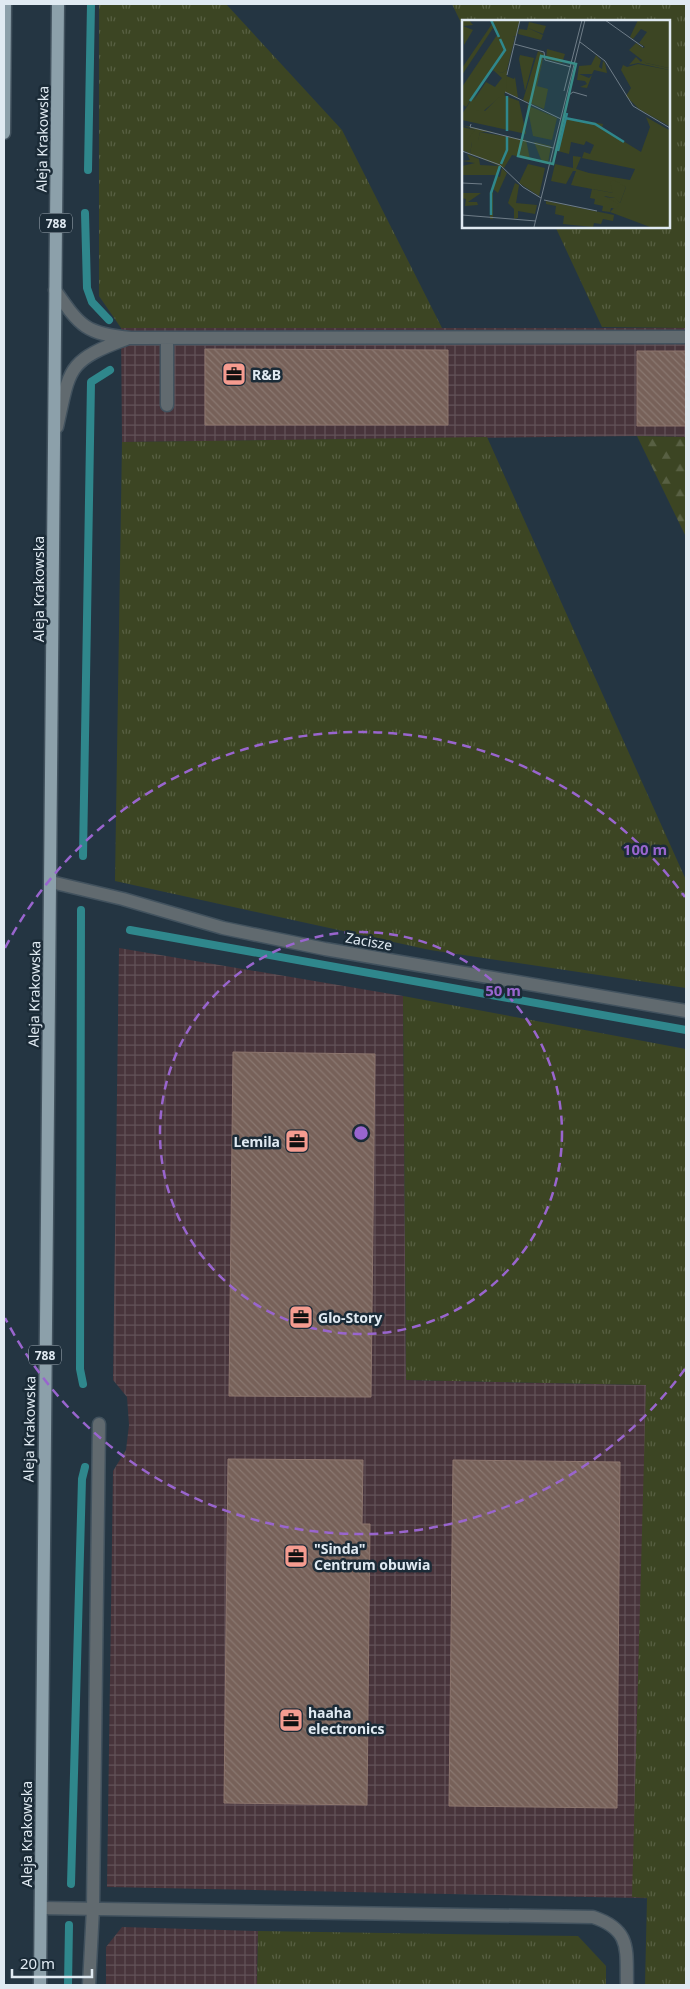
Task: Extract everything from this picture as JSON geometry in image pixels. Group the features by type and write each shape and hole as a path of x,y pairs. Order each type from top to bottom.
{"main road":[{"path":"4,133 5,4"},
{"name":"Aleja Krakowska","path":"40,1985 58,4"}],"street":[{"path":"55,290 76,319 90,330 108,336 131,338 686,337"},
{"path":"54,441 68,377 80,360 97,350 131,338"},
{"path":"167,338 167,405"},
{"name":"Zacisze","path":"51,882 123,899 232,930 325,949 686,1011"},
{"path":"89,1985 93,1908 99,1424"},
{"path":"40,1908 593,1916 614,1926 626,1944 627,1985"}],"shaded area":[{"path":"121,328 686,328 686,437 122,442"},
{"path":"119,948 403,996 406,1380 646,1385 686,1899 107,1887 113,1471 126,1450 129,1425 127,1397 113,1380"},
{"path":"122,1927 258,1931 257,1985 106,1985 106,1947"}],"green space":[{"path":"99,4 226,4 342,130 442,328 121,328 99,296"},
{"path":"452,4 686,4 686,328 602,327 556,228 670,228 670,20 462,20 462,25"},
{"path":"637,436 686,437 686,537"},
{"path":"487,437 686,880 686,988 430,950 115,881 122,442"},
{"path":"403,996 686,1049 686,1985 645,1985 647,1898 632,1897 646,1385 406,1380"},
{"path":"258,1931 578,1936 606,1966 606,1985 257,1985"}],"building":[{"path":"205,349 448,350 448,425 205,425"},
{"path":"637,351 686,351 686,426 637,426"},
{"path":"233,1052 375,1054 371,1397 229,1396"},
{"path":"228,1459 363,1460 362,1524 370,1524 367,1805 224,1803"},
{"path":"453,1460 620,1462 617,1808 449,1806"}],"waterway":[{"path":"88,170 91,4"},
{"path":"85,213 87,288 92,302 109,320"},
{"path":"83,856 91,382 110,370"},
{"path":"81,910 80,1369 83,1384"},
{"path":"130,930 686,1030"},
{"path":"71,1884 82,1479 85,1467"},
{"path":"68,1985 69,1925"}],"place":[{"name":"R&B","path":"234,374"},
{"name":"Lemila","path":"297,1141"},
{"name":"Glo-Story","path":"301,1317"},
{"name":"\"Sinda\" Centrum obuwia","path":"296,1556"},
{"name":"haaha electronics","path":"291,1720"}]}
